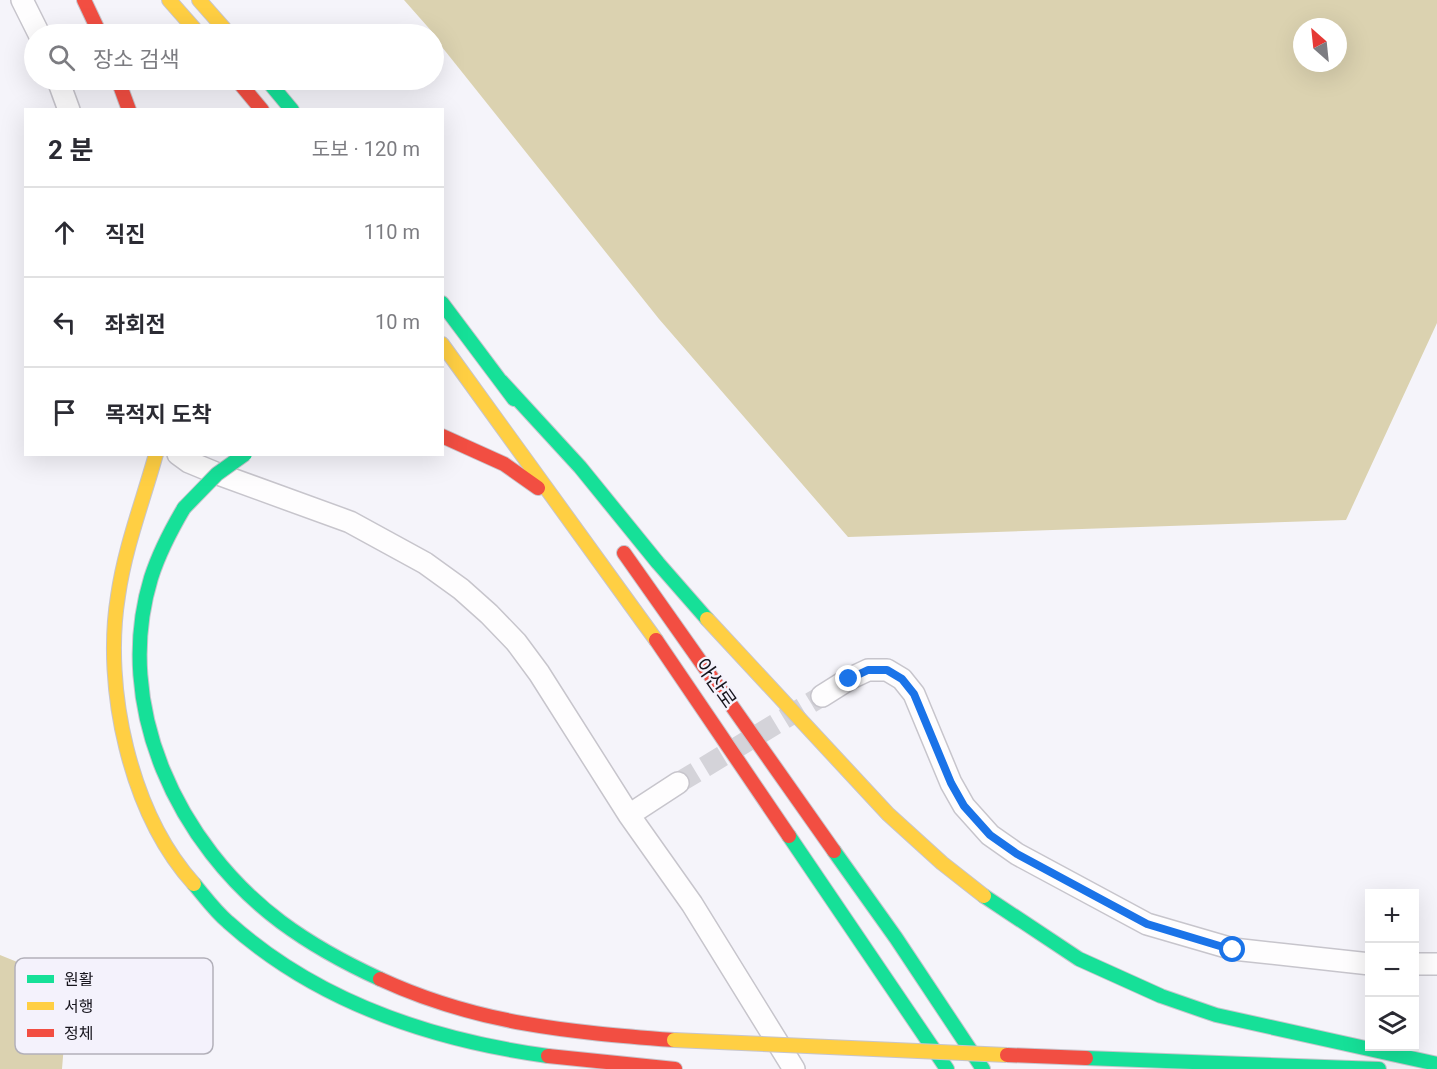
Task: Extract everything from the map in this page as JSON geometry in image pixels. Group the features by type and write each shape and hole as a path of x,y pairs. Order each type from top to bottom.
{"highway":[{"path":"84,0 95,24"},
{"path":"169,0 190,24"},
{"path":"199,0 220,24"},
{"path":"122,90 128,108"},
{"path":"245,90 260,108"},
{"path":"276,90 290,106"},
{"path":"280,90 290,106"},
{"path":"444,306 566,472"},
{"name":"아산로","path":"444,347 640,618 947,1069"},
{"path":"501,381 580,467 658,563 734,650 881,807 942,863 996,906 1079,958 1161,996 1216,1015 1437,1064"},
{"path":"444,437 471,448 530,481 565,513"},
{"path":"155,456 142,505 130,537 118,592 113,640 115,684 124,746 135,784 153,825 176,862 200,894 257,948 292,972 335,995 388,1018 450,1037 508,1049 596,1063 675,1069"},
{"path":"242,456 217,474 184,508 156,561 146,595 139,638 140,681 144,711 155,753 170,788 188,822 210,854 266,911 297,936 339,961 413,994 489,1018 549,1028 674,1040 1379,1069"},
{"name":"아산로","path":"620,546 896,938 983,1069"}],"street":[{"path":"22,0 34,24"},
{"path":"62,90 68,108"},
{"path":"181,456 209,470 350,522 425,563 461,589 502,628 539,672 629,815 692,904 794,1069"},
{"path":"822,696 868,670 887,670 902,679 914,694 951,783 964,806 990,835 1027,860 1147,924 1233,950 1365,963"},
{"path":"629,815 678,783"},
{"path":"1419,964 1437,964"}],"shaded area":[{"path":"404,0 1437,0 1437,323 1346,520 848,537 659,319 444,50 444,24 425,24"},
{"path":"0,955 15,961 15,1054 63,1054 62,1069 0,1069"}],"tunnel":[{"path":"678,783 822,696"}],"traffic: fast":[{"path":"275,90 290,108"},
{"path":"444,306 514,399"},
{"path":"501,381 580,467 707,619"},
{"path":"184,508 217,474 242,456"},
{"path":"184,508 154,569 141,626 140,675 148,723 163,769 184,813 212,854 244,890 281,922 305,938 341,960 380,979"},
{"path":"789,836 947,1069"},
{"path":"834,851 896,938 983,1069"},
{"path":"194,884 223,918 263,950 299,974 338,995 419,1028 461,1040 548,1056"},
{"path":"984,896 1079,959 1161,996 1216,1015 1437,1064"},
{"path":"1086,1058 1379,1069"}],"traffic: slow":[{"path":"169,0 190,24"},
{"path":"199,0 220,24"},
{"path":"444,347 656,640"},
{"path":"155,456 121,578 114,632 115,670 126,748 138,786 153,822 172,855 194,884"},
{"path":"707,619 888,814 942,863 984,896"},
{"path":"674,1040 1007,1055"}],"traffic: jam":[{"path":"84,0 95,24"},
{"path":"122,90 128,108"},
{"path":"245,90 260,108"},
{"path":"444,437 504,464 538,488"},
{"path":"624,553 834,851"},
{"path":"656,640 789,836"},
{"path":"380,979 416,994 488,1016 560,1029 674,1040"},
{"path":"1007,1055 1086,1058"},
{"path":"548,1056 675,1069"}],"route":[{"path":"849,679 868,670 887,670 902,679 914,694 951,783 976,822 990,835 1017,854 1147,924 1233,950"}]}
